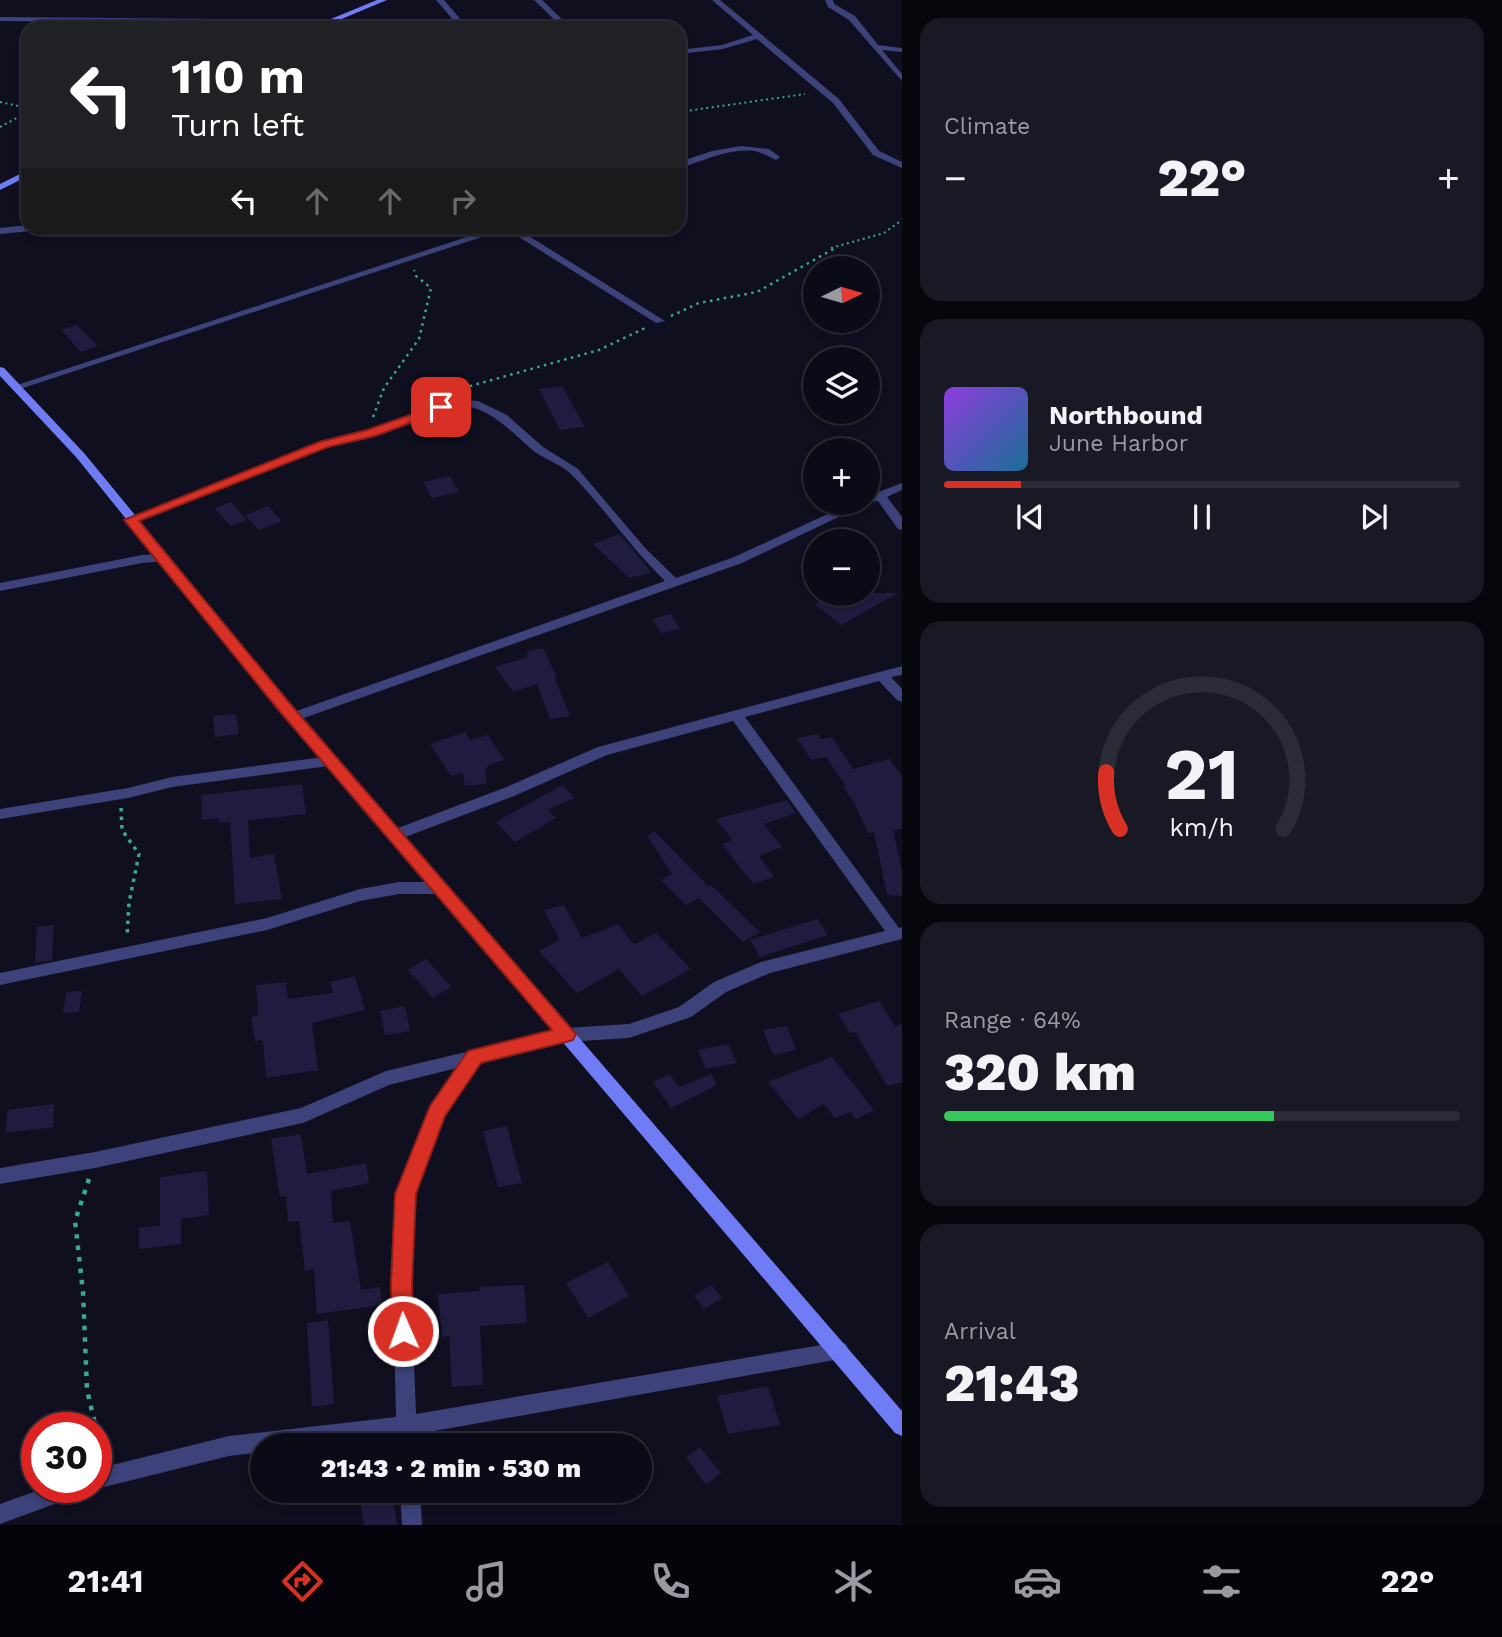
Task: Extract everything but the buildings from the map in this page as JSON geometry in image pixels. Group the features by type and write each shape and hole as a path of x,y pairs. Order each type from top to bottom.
{"street":[{"path":"328,21 383,0"},
{"path":"440,0 460,21"},
{"path":"538,0 560,21"},
{"path":"716,0 836,101 876,153 902,165"},
{"path":"829,0 831,5 852,18 902,79"},
{"path":"0,19 217,21"},
{"path":"686,50 723,47 758,36"},
{"path":"876,47 902,50"},
{"path":"686,164 746,149 760,148 776,157"},
{"path":"0,187 21,176"},
{"path":"0,231 21,229"},
{"path":"16,387 480,235"},
{"path":"521,235 660,321"},
{"path":"0,370 80,455 293,717 902,1426"},
{"path":"131,520 323,445 371,433 457,402 474,402 503,417 539,449 574,471 642,552 674,583"},
{"path":"880,495 902,486"},
{"path":"880,507 902,526"},
{"path":"293,717 674,583 738,559 836,515"},
{"path":"0,587 142,559 163,558"},
{"path":"395,835 509,792 603,751 902,670"},
{"path":"882,676 902,697"},
{"path":"0,1176 95,1160 303,1115 386,1078 566,1034 629,1031 685,1012 720,987 767,967 899,934 737,716"},
{"path":"0,814 128,793 172,782 331,761"},
{"path":"0,979 267,923 360,895 400,888 440,888"},
{"path":"407,1433 402,1284 405,1194 437,1112 474,1057"},
{"path":"422,1433 839,1351"},
{"path":"112,1475 229,1446 250,1445"},
{"path":"0,1514 30,1503"},
{"path":"411,1503 412,1525"}],"path":[{"path":"686,111 825,91"},
{"path":"0,102 21,108"},
{"path":"0,127 21,114"},
{"path":"371,433 371,421 384,388 416,344 424,327 430,288 416,276 412,266 414,256"},
{"path":"126,953 129,903 139,854 122,830 120,810 128,793"},
{"path":"92,1412 86,1390 83,1292 75,1222 95,1160"}],"route":[{"path":"403,1331 405,1194 437,1112 474,1057 566,1034 286,709 131,520 323,445 371,433 441,407"}]}
